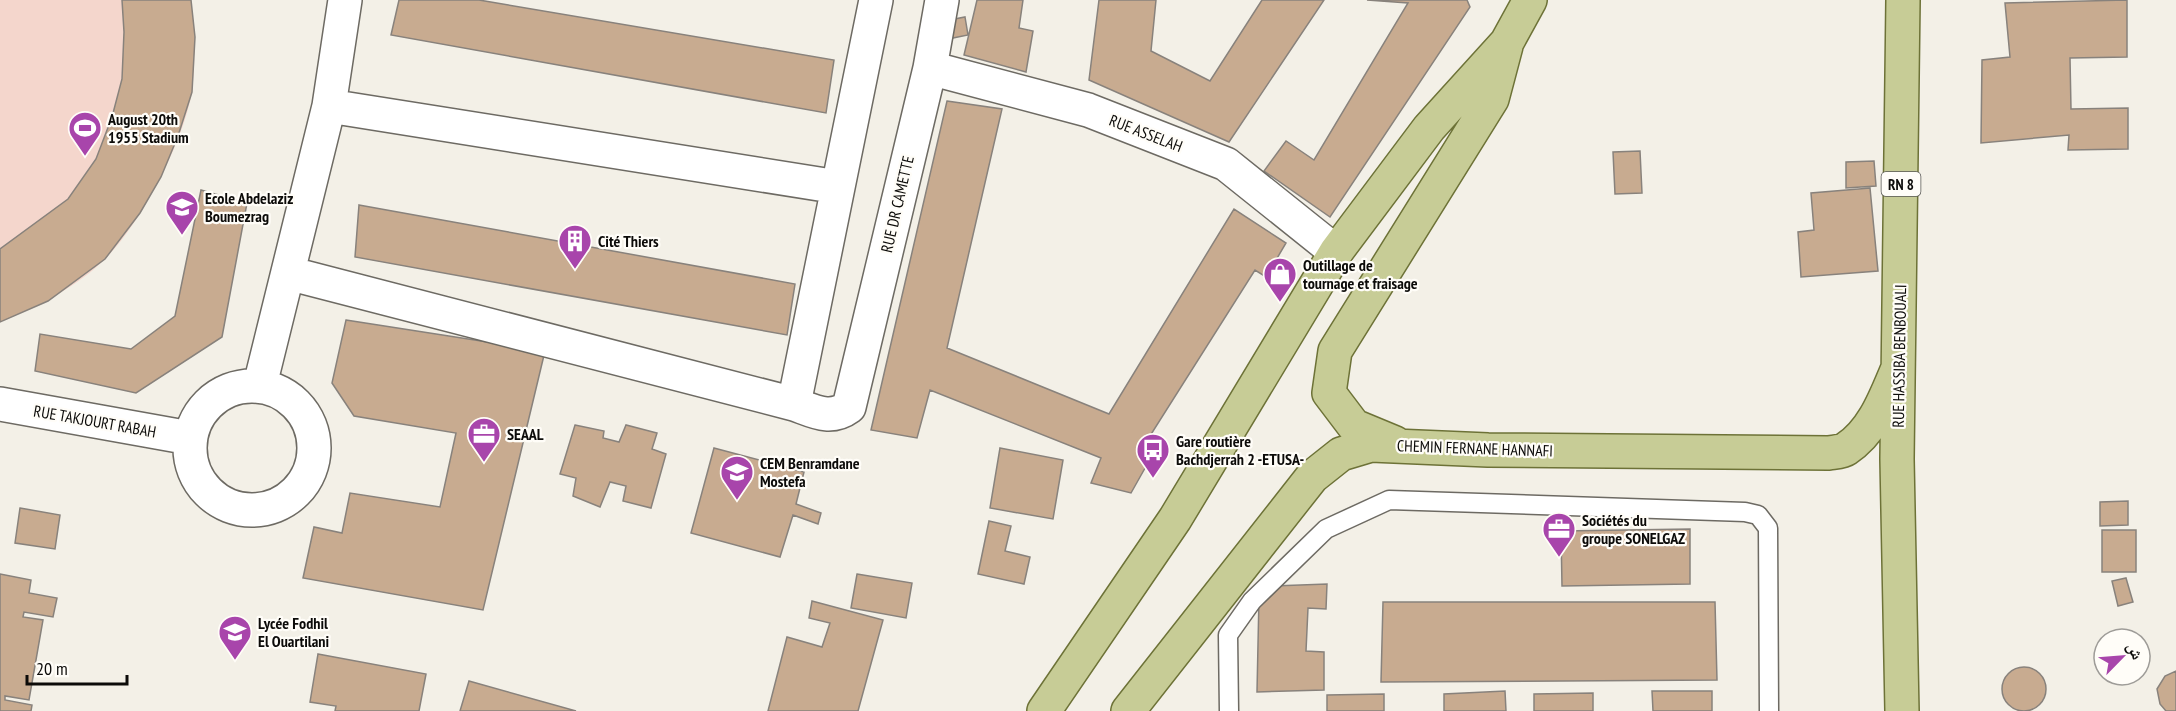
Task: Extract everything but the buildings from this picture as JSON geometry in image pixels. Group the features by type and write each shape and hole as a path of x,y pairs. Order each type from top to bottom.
{"main road":[{"path":"1403,446 1354,426 1329,393 1335,351 1491,99 1507,42 1530,0"},
{"name":"RUE HASSIBA BENBOUALI","path":"1902,711 1898,368 1903,0"},
{"path":"1044,711 1175,519 1336,252 1429,128 1507,42"},
{"name":"CHEMIN FERNANE HANNAFI","path":"1128,711 1312,477 1341,454 1371,445 1828,453 1845,450 1877,415 1898,368"}],"street":[{"path":"260,385 329,106 345,0"},
{"path":"288,273 794,404 876,0"},
{"name":"RUE DR CAMETTE","path":"794,404 827,416 841,413 849,407 930,68 942,0"},
{"path":"1507,42 1510,0"},
{"name":"RUE ASSELAH","path":"930,68 1088,110 1226,164 1336,252"},
{"path":"329,106 838,187"},
{"path":"260,385 281,392 293,400 307,417 314,437 315,451 310,473 298,491 289,499 269,508 246,510 225,504 207,491 199,481 190,460 190,438 193,426 211,400 229,389 260,385"},
{"name":"RUE TAKJOURT RABAH","path":"0,404 190,438"}],"lane":[{"path":"1229,711 1228,634 1246,608 1274,577 1326,529 1389,500 1758,514 1768,528 1769,711"}],"shaded area":[{"name":"August 20th 1955 Stadium","path":"0,0 191,0 194,57 192,91 180,133 159,180 133,225 105,259 82,279 42,303 0,322"}],"place":[{"name":"August 20th 1955 Stadium","path":"85,157"},
{"name":"Ecole Abdelaziz Boumezrag","path":"182,236"},
{"name":"Cité Thiers","path":"575,270"},
{"name":"Outillage de tournage et fraisage","path":"1280,303"},
{"name":"SEAAL","path":"484,463"},
{"name":"Gare routière Bachdjerrah 2 -ETUSA-","path":"1153,479"},
{"name":"CEM Benramdane Mostefa","path":"737,501"},
{"name":"Sociétés du groupe SONELGAZ","path":"1559,558"},
{"name":"Lycée Fodhil El Ouartilani","path":"235,661"}]}
